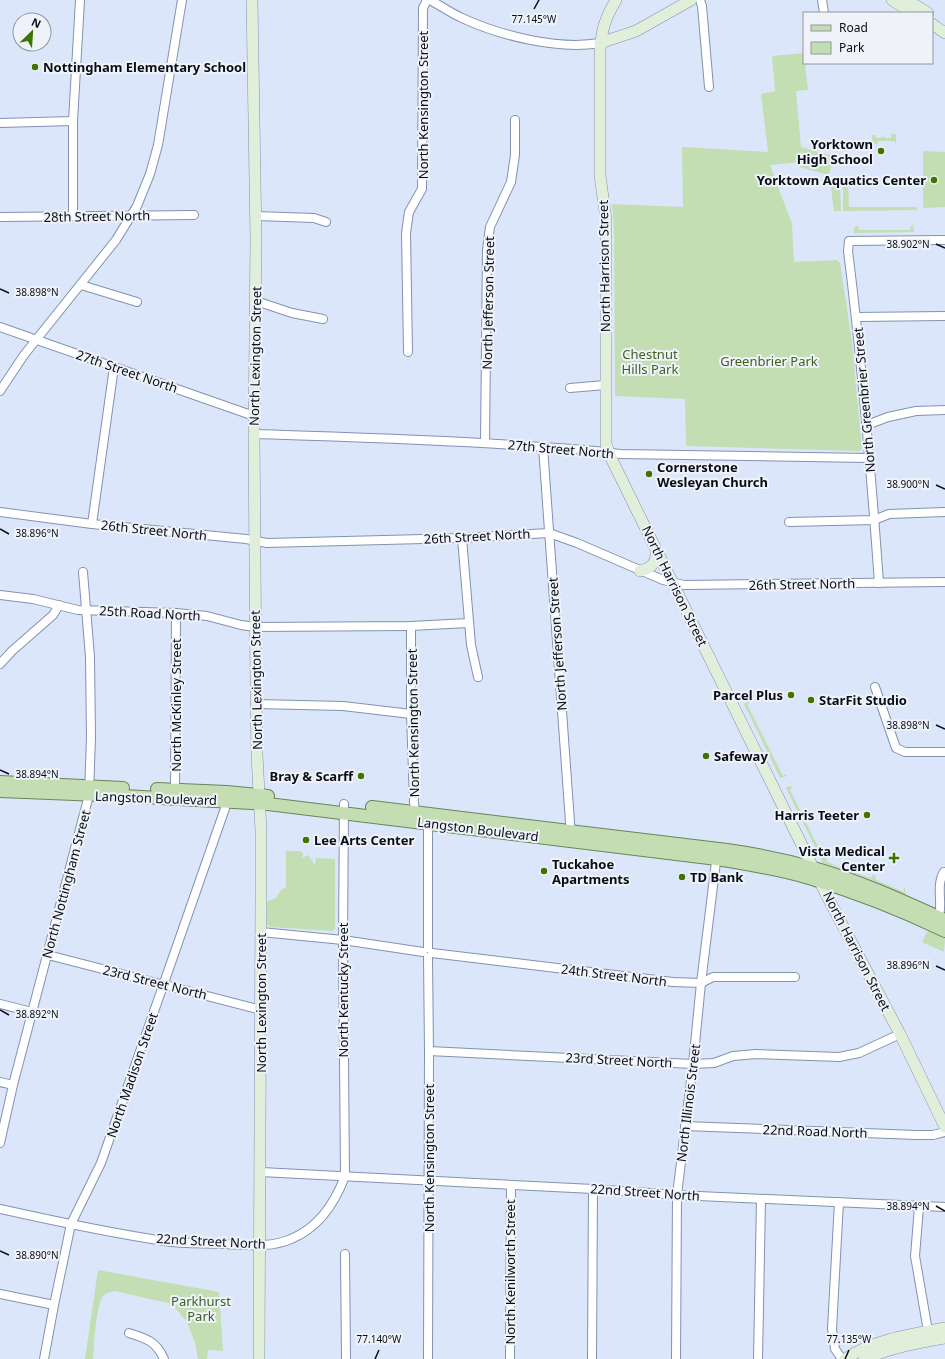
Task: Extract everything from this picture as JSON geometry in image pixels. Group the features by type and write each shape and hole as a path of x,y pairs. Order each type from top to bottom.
{"main road":[{"name":"Langston Boulevard","path":"0,782 89,791"},
{"name":"Langston Boulevard","path":"0,791 89,791 259,799 428,818 718,854 772,857 814,868 872,888 941,924"},
{"name":"Langston Boulevard","path":"718,854 822,882 941,924"}],"street":[{"path":"73,216 73,121 80,0"},
{"path":"0,391 16,365 81,285 116,240 132,216 150,174 158,145 182,0"},
{"name":"North Lexington Street","path":"252,0 256,216 254,416 255,627 257,755 261,831 261,1172 259,1359"},
{"path":"428,0 461,18 496,31 543,42 571,45 600,43 636,32 691,0"},
{"name":"North Kensington Street","path":"408,352 406,233 409,212 422,189 423,8 428,0"},
{"name":"North Harrison Street","path":"616,0 608,14 602,30 600,43 599,154 600,176 606,219 606,444 845,931 900,1034 945,1127"},
{"path":"700,0 702,6 709,87"},
{"path":"822,0 824,12"},
{"path":"892,0 911,12"},
{"path":"907,0 926,12"},
{"path":"933,17 945,24"},
{"path":"933,25 945,33"},
{"name":"North Jefferson Street","path":"485,443 486,250 490,227 511,182 515,155 515,120"},
{"path":"0,123 73,121"},
{"name":"28th Street North","path":"0,217 194,215"},
{"path":"256,216 314,218 326,222"},
{"name":"North Greenbrier Street","path":"879,583 867,425 848,252 849,241 945,240"},
{"path":"81,285 137,302"},
{"path":"256,301 292,313 323,320"},
{"path":"856,317 945,316"},
{"name":"27th Street North","path":"0,327 254,416"},
{"path":"92,524 114,367"},
{"path":"570,388 605,385"},
{"path":"867,425 888,417 916,411 945,410"},
{"name":"27th Street North","path":"254,434 370,437 485,443 620,454 869,458"},
{"name":"North Jefferson Street","path":"543,447 571,836"},
{"name":"26th Street North","path":"0,512 92,524 267,543 462,538 549,533 577,543 663,580 686,585 945,582"},
{"path":"789,522 874,520 888,514 945,512"},
{"path":"462,538 468,623 471,646 478,677"},
{"path":"640,571 655,564 657,557 655,546"},
{"name":"North Nottingham Street","path":"0,1143 13,1085 48,955 89,791 91,693 90,650 83,572"},
{"name":"25th Road North","path":"0,595 33,599 87,610 176,613 207,616 255,627 411,626 468,623"},
{"path":"0,664 12,651 53,615 59,605"},
{"name":"North McKinley Street","path":"175,794 176,613"},
{"name":"North Kensington Street","path":"411,626 411,714 415,817"},
{"path":"875,687 895,745 900,750 906,752 945,752"},
{"path":"256,704 343,706 411,714"},
{"name":"North Madison Street","path":"44,1359 71,1224 101,1164 229,797"},
{"name":"North Kentucky Street","path":"343,808 345,1176"},
{"name":"North Kensington Street","path":"428,818 428,1359"},
{"name":"North Illinois Street","path":"676,1359 676,1195 718,854"},
{"path":"941,924 941,877 944,872 945,873"},
{"name":"24th Street North","path":"261,932 343,940 428,953 673,982 701,983 713,977 795,978"},
{"name":"23rd Street North","path":"48,955 261,1010"},
{"path":"0,1004 32,1012"},
{"name":"23rd Street North","path":"429,1051 693,1064 714,1062 733,1056 756,1054 839,1057 859,1053 900,1034"},
{"path":"0,1082 13,1085"},
{"name":"22nd Road North","path":"685,1126 916,1135 933,1135 945,1132"},
{"name":"22nd Street North","path":"261,1172 593,1189 676,1195 945,1207"},
{"name":"22nd Street North","path":"0,1209 71,1224 166,1241 260,1245 290,1240 304,1233 313,1226 321,1218 336,1197 345,1176"},
{"name":"North Kenilworth Street","path":"510,1359 511,1186"},
{"path":"592,1359 593,1189"},
{"path":"758,1359 761,1199"},
{"path":"839,1202 832,1329 835,1349 842,1359"},
{"path":"919,1206 915,1256 929,1336"},
{"path":"346,1254 346,1359"},
{"path":"0,1294 54,1305"},
{"path":"864,1359 879,1352 929,1336 945,1328"},
{"path":"129,1333 149,1340 159,1349 164,1359"},
{"path":"845,1359 876,1343 894,1338 929,1336 945,1338"}],"green space":[{"name":"Greenbrier Park","path":"803,53 803,64 805,64 808,90 796,91 801,147 833,156 829,175 800,167 801,162 770,165 792,224 794,262 837,260 840,263 852,342 862,449 859,451 686,446 685,399 615,396 614,227 612,204 683,207 682,147 768,152 761,94 775,91 772,56"},
{"path":"891,134 896,134 896,143 895,141 878,141 877,144 872,143 872,135 875,135 876,138 891,138"},
{"name":"Yorktown Aquatics Center","path":"923,151 945,152 945,207 923,208"},
{"path":"830,181 840,182 841,211 834,211"},
{"path":"843,183 848,183 849,207 917,207 917,210 843,211"},
{"path":"913,225 914,232 854,233 854,228 857,226 859,230 910,230 911,226"},
{"path":"750,700 751,701 747,704 783,776 786,774 787,776 780,778 744,704"},
{"path":"788,786 793,787 790,790 822,855 826,852 828,855 826,861 840,868 871,878 875,875 876,880 904,892 905,887 905,895 870,879 823,863 786,788"},
{"path":"286,851 301,851 303,854 302,858 308,855 315,865 316,858 335,859 335,928 333,931 270,927 267,924 266,902 276,898 282,889 286,888"},
{"path":"929,930 945,938 944,952 922,942"},
{"name":"Parkhurst Park","path":"98,1270 219,1292 223,1351 208,1350 207,1359 198,1359 195,1343 187,1322 172,1304 115,1291 103,1296 96,1326 93,1359 85,1359"}],"place":[{"name":"Nottingham Elementary School","path":"35,67"},
{"name":"Yorktown High School","path":"881,151"},
{"name":"Yorktown Aquatics Center","path":"934,180"},
{"name":"Cornerstone Wesleyan Church","path":"649,474"},
{"name":"Parcel Plus","path":"791,695"},
{"name":"StarFit Studio","path":"811,700"},
{"name":"Safeway","path":"706,756"},
{"name":"Bray & Scarff","path":"361,776"},
{"name":"Harris Teeter","path":"867,815"},
{"name":"Lee Arts Center","path":"306,840"},
{"name":"Vista Medical Center","path":"894,858"},
{"name":"Tuckahoe Apartments","path":"544,871"},
{"name":"TD Bank","path":"682,877"}],"park label":[{"name":"Chestnut Hills Park","path":"650,362"}]}
